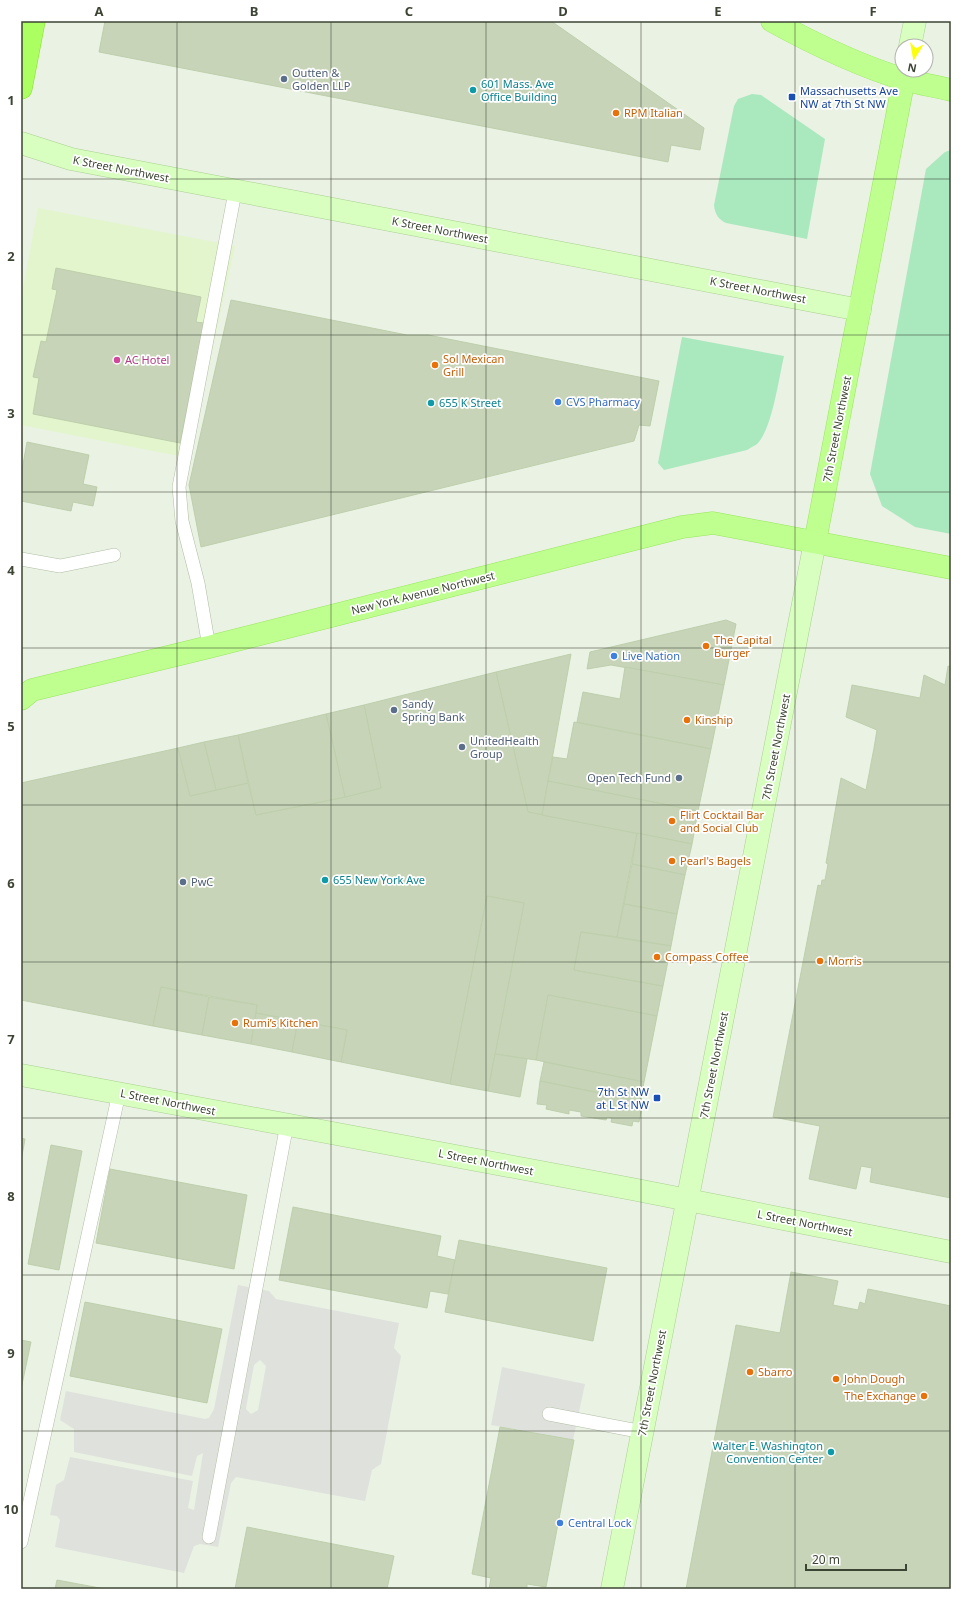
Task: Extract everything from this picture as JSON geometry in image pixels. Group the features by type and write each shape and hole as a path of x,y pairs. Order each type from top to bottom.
{"highway":[{"path":"21,88 34,21"}],"main road":[{"path":"772,21 839,55 894,72"},
{"path":"912,38 915,21"},
{"name":"7th Street Northwest","path":"612,1589 904,78"},
{"path":"914,78 951,90"},
{"name":"K Street Northwest","path":"21,143 71,159 235,192 860,310"},
{"name":"New York Avenue Northwest","path":"25,692 682,527 713,523 951,568"},
{"name":"L Street Northwest","path":"21,1075 688,1200 951,1252"}],"lane":[{"path":"209,647 198,583 182,521 179,487 235,192"},
{"path":"21,559 60,566 114,555"},
{"path":"21,1542 119,1093"},
{"path":"209,1537 287,1124"},
{"path":"549,1414 643,1432"}],"shaded area":[{"path":"752,94 761,95 825,139 807,239 726,223 716,214 714,205 734,106 738,99"},
{"path":"951,150 951,534 915,527 882,506 870,474 926,169 945,152"},
{"path":"38,208 235,246 189,458 21,425 21,299"},
{"path":"682,337 784,356 771,416 762,437 757,444 747,450 664,470 658,463"},
{"path":"238,1285 269,1291 276,1299 399,1323 394,1348 401,1356 381,1464 372,1470 365,1501 236,1477 231,1483 218,1547 200,1544 194,1546 184,1573 55,1547 60,1520 57,1516 50,1515 56,1485 64,1480 70,1457 193,1481 188,1508 194,1510 203,1453 197,1456 192,1476 74,1452 74,1429 60,1420 66,1391 205,1419 209,1418 214,1409","holes":["260,1360 266,1366 258,1410 251,1414 246,1409 254,1365"]},
{"path":"502,1367 585,1384 573,1440 491,1425"}],"building":[{"name":"601 Mass. Ave Office Building","path":"105,21 551,21 704,128 700,150 671,145 668,162 99,52"},
{"name":"AC Hotel","path":"56,268 201,297 196,322 204,323 180,443 33,414 39,378 33,377 41,341 46,342 57,290 52,289"},
{"name":"655 K Street","path":"231,300 407,335 428,335 659,381 650,426 639,425 634,441 201,547 189,485"},
{"path":"27,442 89,455 83,484 97,487 93,506 73,502 71,511 21,501 21,476"},
{"path":"726,620 736,624 724,685 611,665 587,669 590,652"},
{"path":"571,654 542,815 528,812 496,672"},
{"path":"948,666 951,667 951,1198 870,1182 872,1168 861,1166 856,1189 809,1179 820,1126 773,1117 818,885 821,886 822,880 825,880 828,864 826,863 841,778 866,790 874,748 877,730 846,717 852,685 920,698 924,675 945,685"},
{"path":"625,667 724,685 711,749 577,722 583,692 620,699"},
{"name":"655 New York Ave","path":"496,672 528,812 637,833 617,937 581,932 574,970 663,986 657,1016 548,995 536,1060 495,1054 524,903 487,896 450,1084 341,1062 347,1030 256,1013 257,1005 161,987 153,1026 21,1000 21,783 178,748 190,796 248,783 256,815 345,797 381,788 364,705"},
{"path":"364,705 381,788 345,797 326,714"},
{"path":"326,714 345,797 256,815 238,735"},
{"path":"574,722 711,749 698,811 548,781 553,757 567,759"},
{"path":"238,735 248,783 216,790 204,742"},
{"path":"204,742 216,790 190,796 178,748"},
{"path":"548,781 698,811 692,844 542,815"},
{"path":"637,833 692,844 685,875 632,864"},
{"path":"632,864 685,875 677,914 624,904"},
{"path":"487,896 524,903 488,1091 450,1084"},
{"path":"624,904 677,914 671,946 617,937"},
{"path":"581,932 671,946 663,986 574,970"},
{"path":"161,987 209,997 202,1035 153,1026"},
{"path":"548,995 657,1016 644,1082 536,1060"},
{"path":"209,997 257,1005 251,1044 202,1035"},
{"path":"256,1013 298,1021 292,1052 251,1044"},
{"path":"298,1021 347,1030 341,1062 292,1052"},
{"path":"495,1054 527,1059 520,1097 488,1091"},
{"path":"544,1062 644,1082 640,1101 540,1081"},
{"path":"540,1081 643,1102 639,1122 633,1121 632,1126 611,1122 612,1118 607,1117 606,1120 581,1116 581,1112 569,1110 569,1114 546,1109 547,1105 537,1104"},
{"path":"21,1138 25,1139 21,1161"},
{"path":"51,1145 82,1151 59,1270 28,1264"},
{"path":"110,1169 247,1195 234,1269 96,1243"},
{"path":"293,1207 441,1236 437,1256 455,1260 448,1294 430,1291 427,1308 279,1280"},
{"path":"459,1240 607,1268 593,1341 445,1312"},
{"name":"Walter E. Washington Convention Center","path":"791,1272 838,1281 833,1305 858,1310 860,1302 865,1304 868,1289 951,1306 951,1589 686,1589 736,1325 780,1333"},
{"path":"85,1302 222,1329 207,1403 70,1376"},
{"path":"21,1340 31,1342 21,1389"},
{"path":"500,1427 574,1440 546,1587 527,1584 527,1589 489,1589 491,1578 472,1574"},
{"path":"247,1527 394,1556 387,1589 235,1589"},
{"path":"57,1580 105,1589 55,1589"}],"place":[{"name":"Outten & Golden LLP","path":"284,79"},
{"name":"601 Mass. Ave Office Building","path":"473,90"},
{"name":"Massachusetts Ave NW at 7th St NW","path":"792,97"},
{"name":"RPM Italian","path":"616,113"},
{"name":"AC Hotel","path":"117,360"},
{"name":"Sol Mexican Grill","path":"435,365"},
{"name":"CVS Pharmacy","path":"558,402"},
{"name":"655 K Street","path":"431,403"},
{"name":"The Capital Burger","path":"706,646"},
{"name":"Live Nation","path":"614,656"},
{"name":"Sandy Spring Bank","path":"394,710"},
{"name":"Kinship","path":"687,720"},
{"name":"UnitedHealth Group","path":"462,747"},
{"name":"Open Tech Fund","path":"679,778"},
{"name":"Flirt Cocktail Bar and Social Club","path":"672,821"},
{"name":"Pearl's Bagels","path":"672,861"},
{"name":"655 New York Ave","path":"325,880"},
{"name":"PwC","path":"183,882"},
{"name":"Compass Coffee","path":"657,957"},
{"name":"Morris","path":"820,961"},
{"name":"Rumi’s Kitchen","path":"235,1023"},
{"name":"7th St NW at L St NW","path":"657,1098"},
{"name":"Sbarro","path":"750,1372"},
{"name":"John Dough","path":"836,1379"},
{"name":"The Exchange","path":"924,1396"},
{"name":"Walter E. Washington Convention Center","path":"831,1452"},
{"name":"Central Lock","path":"560,1523"}]}
